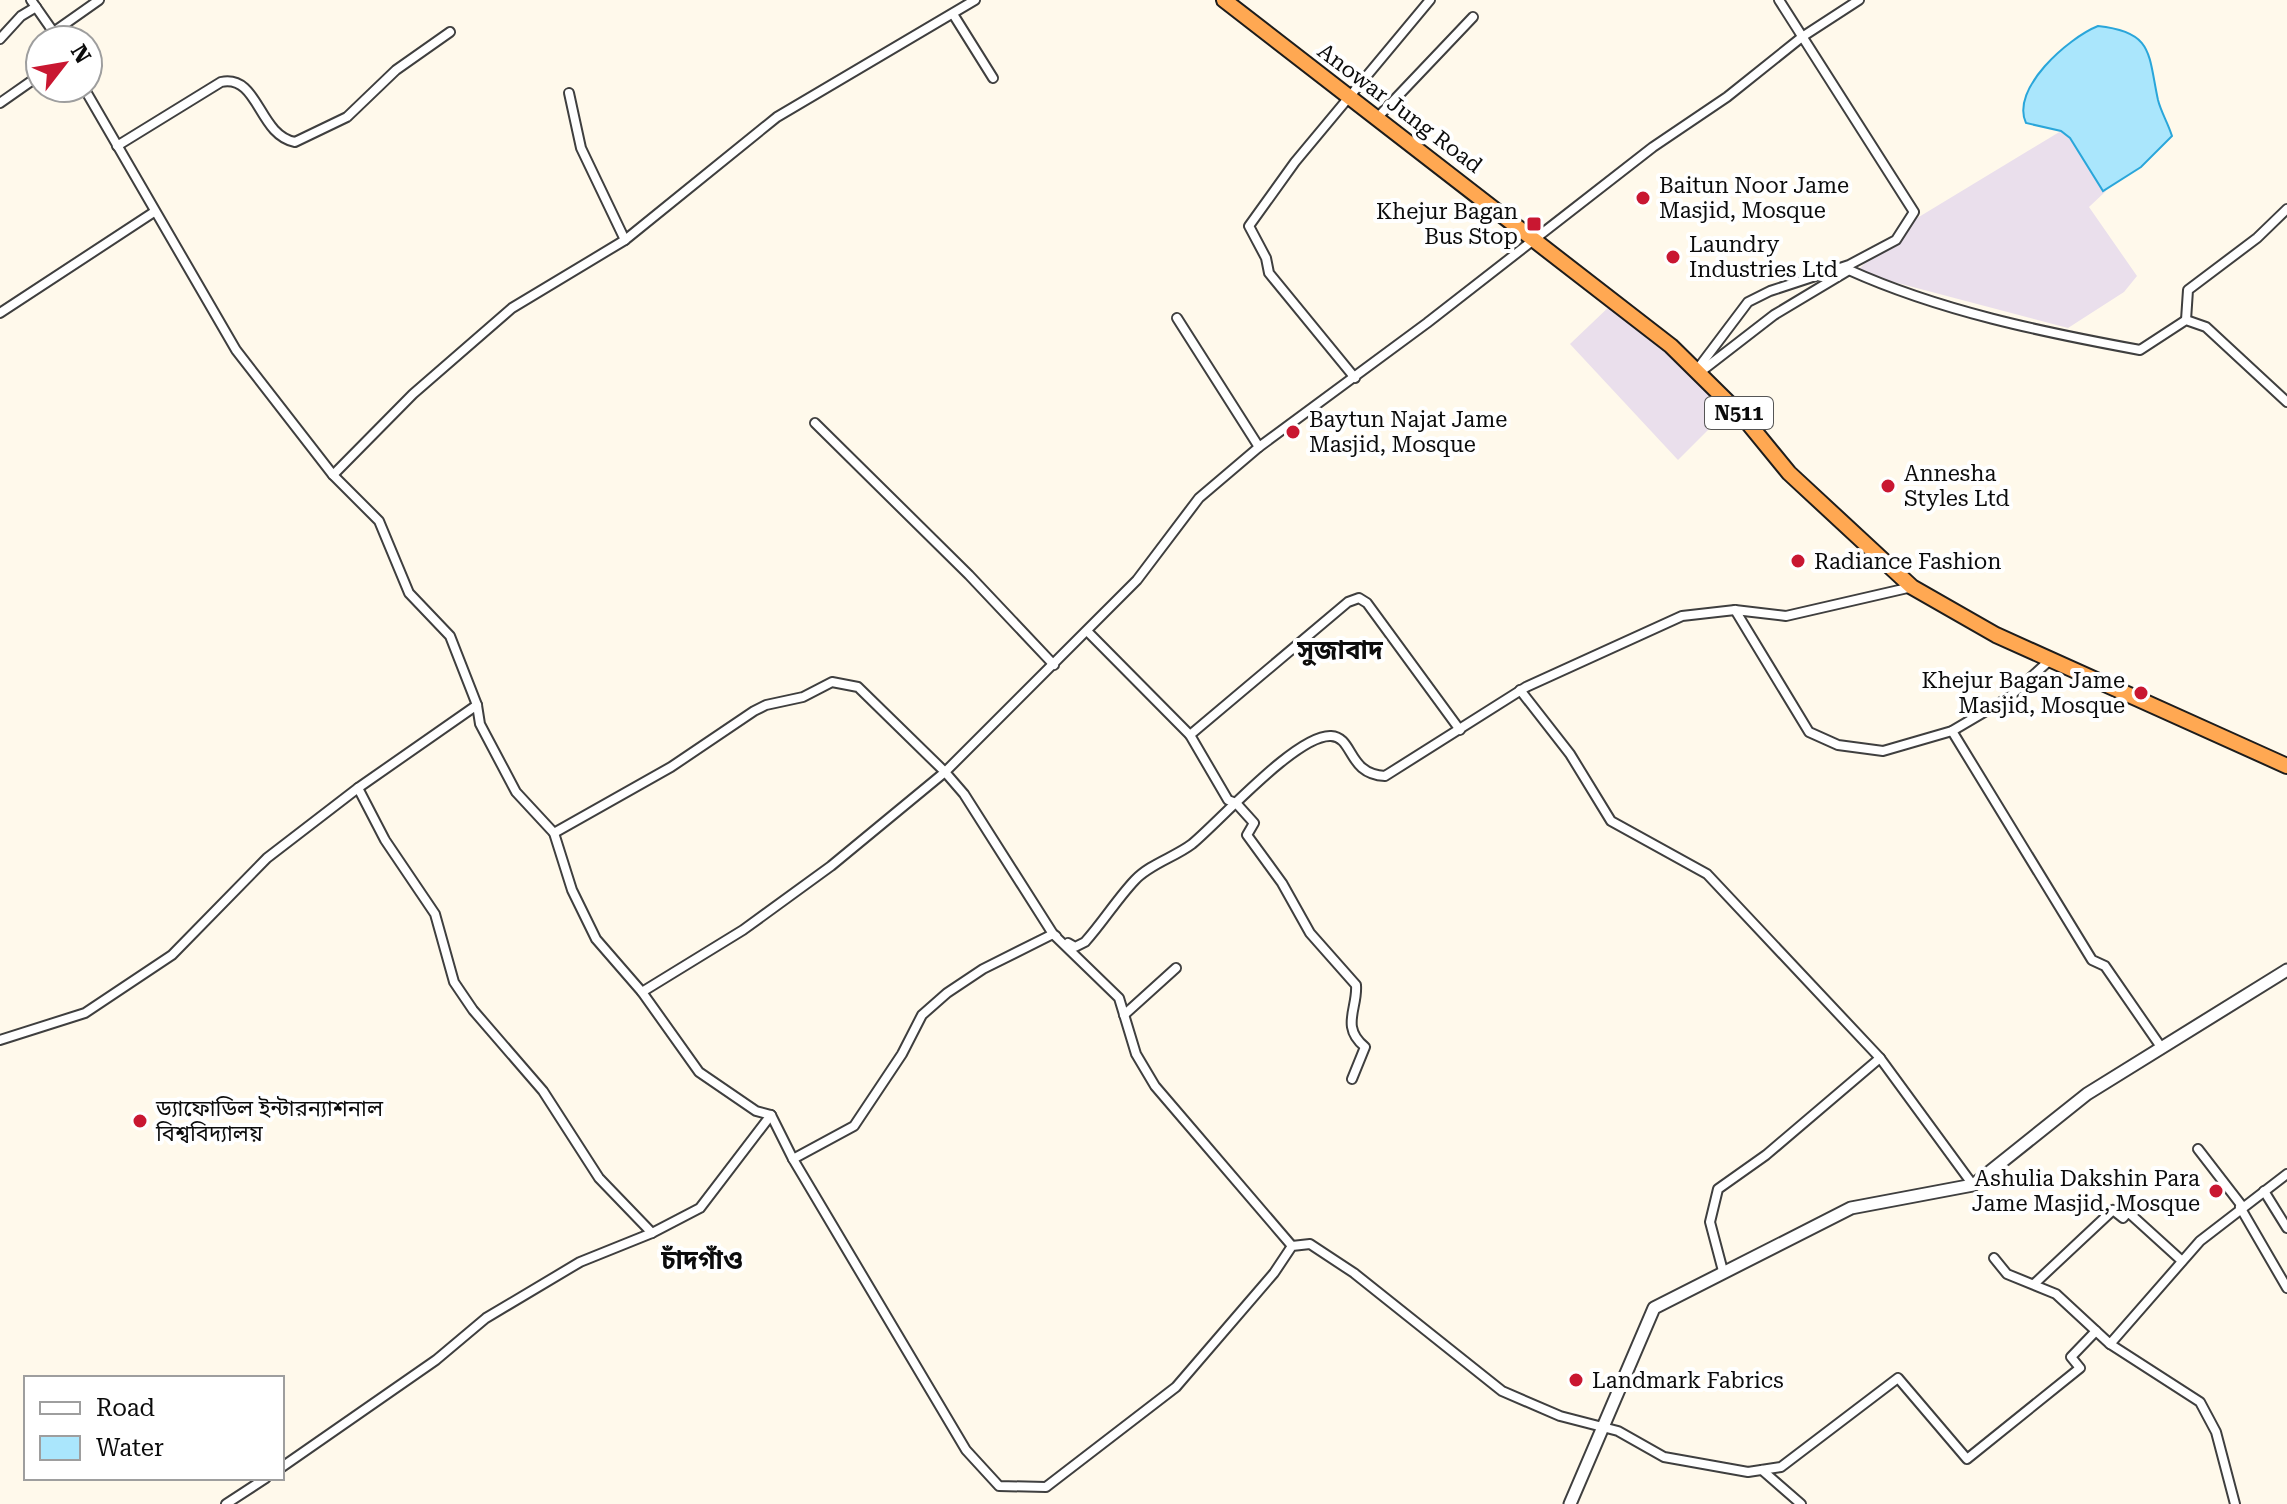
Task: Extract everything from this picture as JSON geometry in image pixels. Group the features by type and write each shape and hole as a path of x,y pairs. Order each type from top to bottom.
{"highway":[{"name":"Anowar Jung Road","path":"1224,0 1671,346 1744,418 1789,473 1912,587 1996,635 2287,766"}],"street":[{"path":"71,24 99,0"},
{"path":"333,475 413,394 512,308 625,240 777,117 975,0"},
{"path":"1355,378 1269,273 1266,258 1249,226 1295,162 1351,99 1430,0"},
{"path":"1697,372 1748,302 1770,291 1849,265 1896,240 1914,212 1779,0"},
{"path":"642,992 743,930 819,875 945,772 1137,580 1199,498 1259,447 1355,378 1653,147 1727,97 1802,37 1859,0"},
{"path":"0,39 34,3 49,24"},
{"path":"953,14 993,78"},
{"path":"1377,118 1473,17"},
{"path":"117,146 221,82 231,80 242,84 275,135 295,142 347,117 396,70 450,32"},
{"path":"0,103 24,86"},
{"path":"569,93 581,148 625,240"},
{"path":"93,104 236,350 333,475 379,521 409,593 450,636 477,705 480,724 516,792 554,833 572,890 596,939 642,992 699,1072 756,1111 771,1115 793,1159 966,1450 999,1486 1046,1487 1176,1387 1274,1273 1292,1246 1310,1244 1354,1273 1502,1391 1560,1416 1604,1426 1664,1457 1748,1472 1781,1467 1898,1378 1967,1459 2080,1368 2071,1357 2096,1331"},
{"path":"2186,320 2188,290 2257,238 2287,209"},
{"path":"0,313 154,212"},
{"path":"1697,372 1774,315 1849,270 1881,284 2048,333 2140,350 2186,320"},
{"path":"1177,318 1259,447"},
{"path":"2186,320 2206,327 2287,402"},
{"path":"815,423 969,575 1054,665"},
{"path":"1053,934 1075,947 1085,942 1135,880 1176,856 1274,766 1321,737 1333,735 1344,741 1357,765 1374,775 1385,776 1520,690 1682,616 1735,610 1786,616 1912,587"},
{"path":"1190,735 1354,598 1367,603 1460,730"},
{"path":"1735,610 1809,732 1838,745 1883,751 1952,731 2008,698 2050,660"},
{"path":"1087,631 1190,735 1222,792 1254,823 1247,835 1282,883 1310,933 1356,985 1351,1018 1357,1040 1365,1047 1352,1079"},
{"path":"554,833 671,767 766,705 803,697 832,682 858,687 964,794 1053,934 1102,978 1119,998 1136,1054 1155,1086 1292,1246"},
{"path":"1520,690 1570,754 1611,821 1707,874 1880,1058 1973,1185"},
{"path":"0,1040 85,1013 172,955 267,858 358,788 477,705"},
{"path":"1952,731 2092,960 2105,966 2161,1047"},
{"path":"358,788 385,840 435,914 454,982 543,1091 599,1178 652,1233"},
{"path":"793,1159 854,1126 902,1054 922,1015 947,993 983,969 1053,934"},
{"path":"1124,1015 1176,968"},
{"path":"1570,1504 1654,1308 1723,1271 1762,1256 1851,1208 1973,1185 2087,1094 2287,970"},
{"path":"1723,1271 1710,1222 1718,1189 1766,1155 1880,1058"},
{"path":"284,1466 436,1360 486,1318 580,1262 652,1233 700,1208 734,1168 771,1115"},
{"path":"2198,1149 2241,1206 2287,1288"},
{"path":"2110,1344 2200,1241 2231,1220 2241,1206 2287,1174"},
{"path":"2264,1191 2287,1228"},
{"path":"2034,1284 2113,1210 2123,1218 2128,1212 2182,1261"},
{"path":"1994,1258 2007,1274 2056,1294 2110,1344 2200,1402 2216,1432 2235,1504"},
{"path":"1762,1470 1801,1504"},
{"path":"226,1504 263,1480"}],"shaded area":[{"path":"2066,128 2106,191 2089,207 2137,276 2124,292 2068,328 1856,272 1899,229"},
{"path":"1612,304 1728,410 1678,460 1570,344"}],"water":[{"path":"2098,26 2130,34 2145,48 2159,104 2172,136 2141,167 2103,191 2070,138 2061,131 2026,123 2023,110 2026,95 2045,66 2072,41"}],"place":[{"name":"Baitun Noor Jame Masjid, Mosque","path":"1643,198"},
{"name":"Khejur Bagan Bus Stop","path":"1534,224"},
{"name":"Laundry Industries Ltd","path":"1673,257"},
{"name":"Baytun Najat Jame Masjid, Mosque","path":"1293,432"},
{"name":"Annesha Styles Ltd","path":"1888,486"},
{"name":"Radiance Fashion","path":"1798,561"},
{"name":"Khejur Bagan Jame Masjid, Mosque","path":"2141,693"},
{"name":"ড্যাফোডিল ইন্টারন্যাশনাল বিশ্ববিদ্যালয়","path":"140,1121"},
{"name":"Ashulia Dakshin Para Jame Masjid, Mosque","path":"2216,1191"},
{"name":"Landmark Fabrics","path":"1576,1380"}],"district":[{"name":"সুজাবাদ","path":"1340,650"},
{"name":"চাঁদগাঁও","path":"702,1260"}]}
